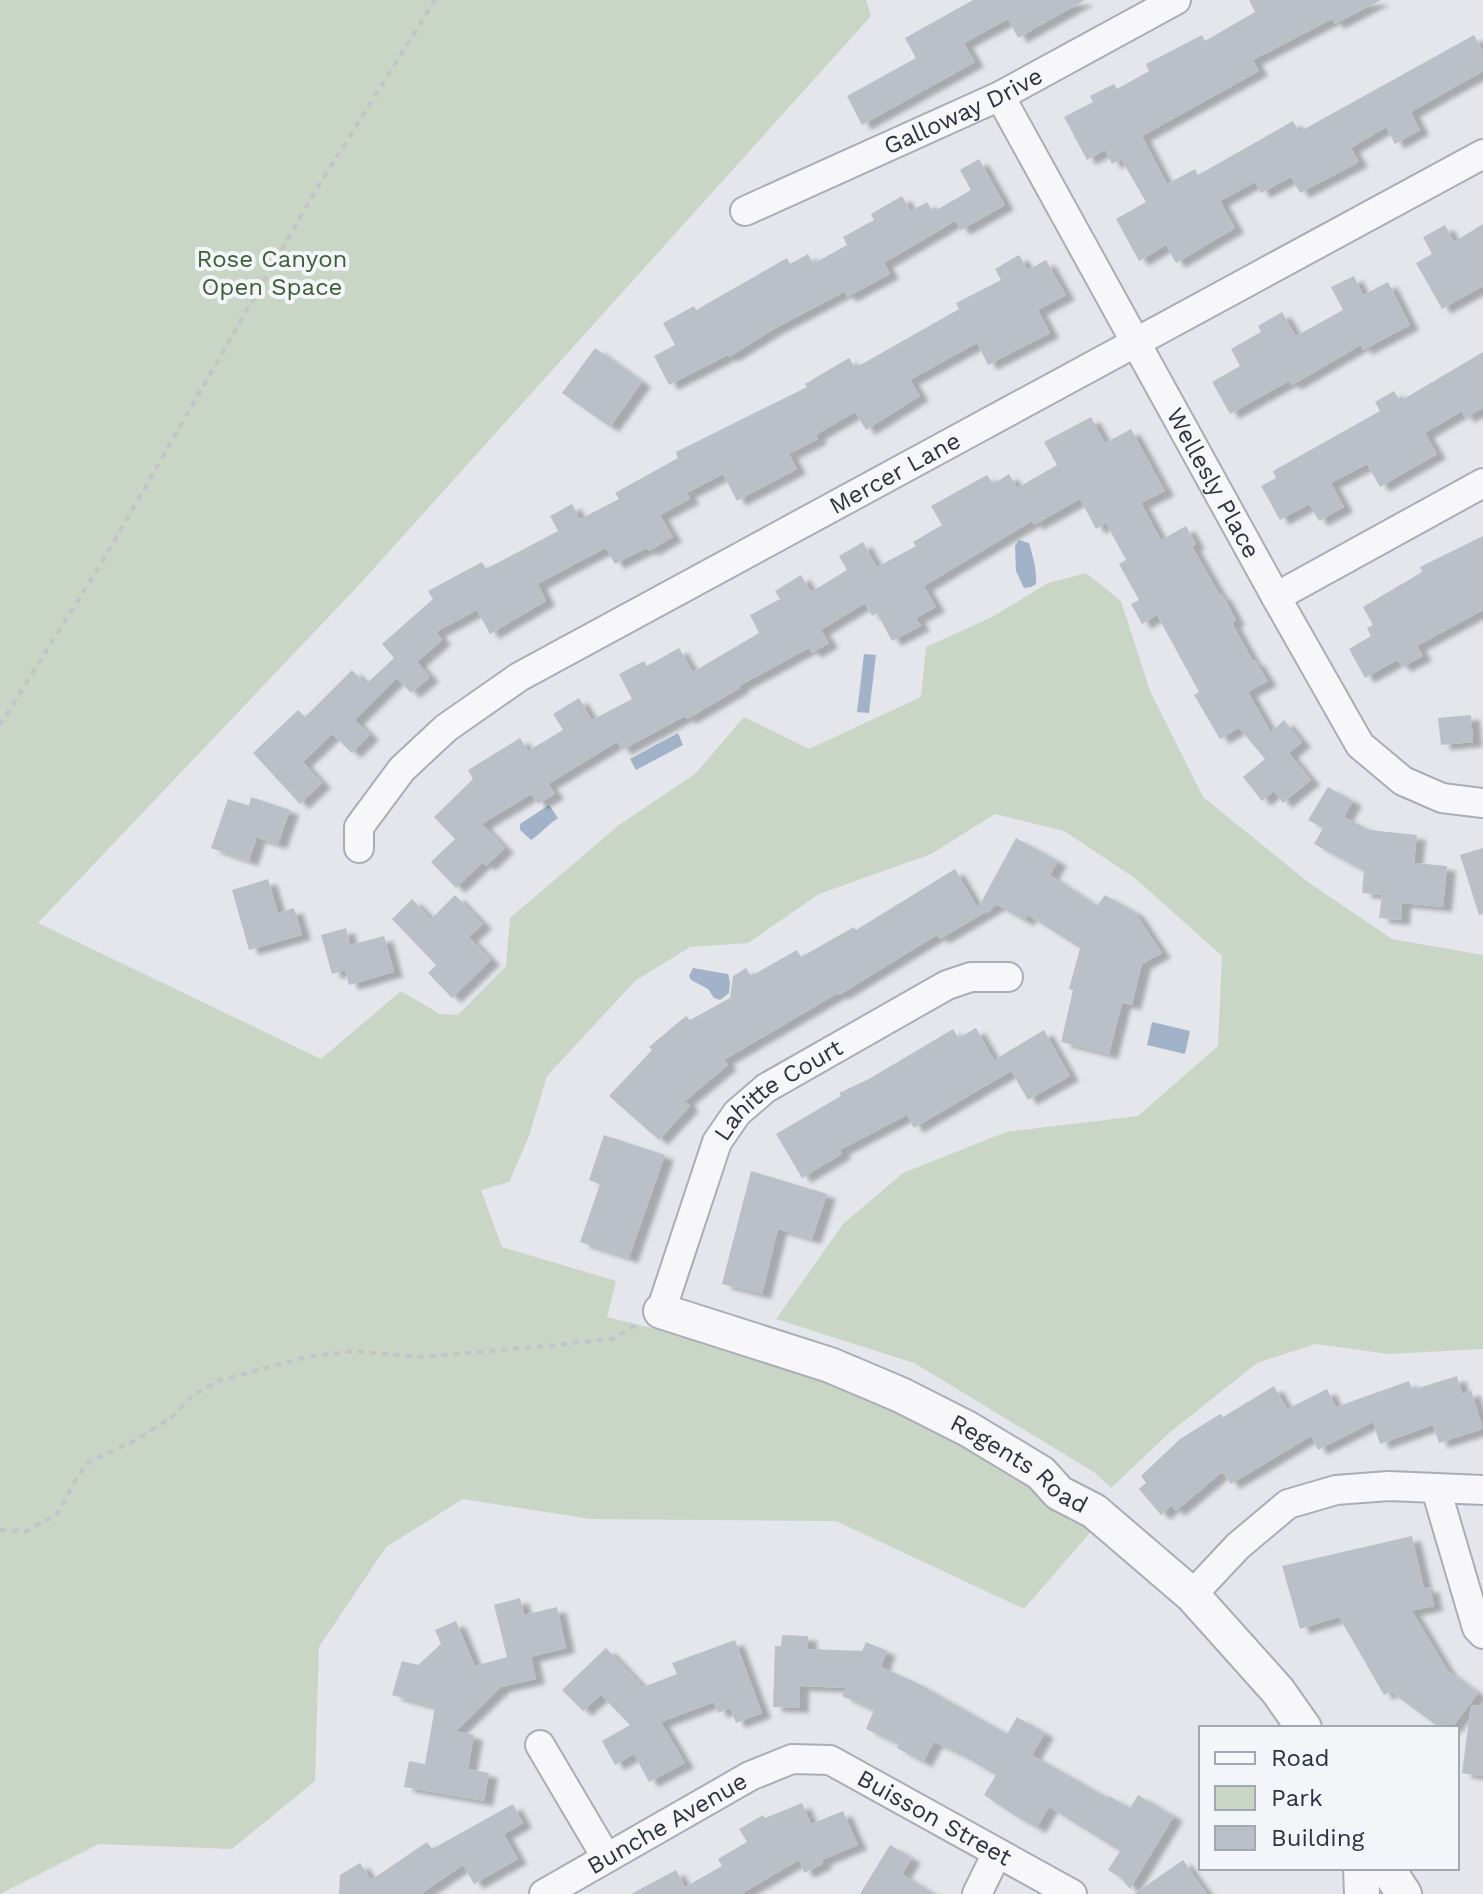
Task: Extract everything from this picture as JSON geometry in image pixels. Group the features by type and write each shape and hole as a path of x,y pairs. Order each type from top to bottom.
{"street":[{"name":"Galloway Drive","path":"745,211 1000,96 1176,0"},
{"name":"Wellesly Place","path":"1000,96 1360,745 1403,781 1442,798 1483,803"},
{"name":"Mercer Lane","path":"359,848 359,827 402,769 446,728 519,677 1483,154"},
{"path":"1276,597 1483,483"},
{"name":"Lahitte Court","path":"661,1311 717,1142 750,1100 947,985 971,977 1008,977"},
{"name":"Regents Road","path":"661,1311 830,1365 901,1395 968,1429 1041,1473 1059,1493 1094,1511 1192,1595 1278,1691 1303,1726"},
{"path":"1192,1595 1238,1546 1288,1504 1336,1490 1389,1486 1483,1490"},
{"path":"1436,1489 1477,1628 1483,1634"},
{"path":"540,1745 606,1857"},
{"name":"Bunche Avenue","path":"544,1894 750,1776 792,1759"},
{"name":"Buisson Street","path":"792,1759 830,1760 1072,1894"},
{"path":"977,1894 997,1853"},
{"path":"1361,1870 1362,1894"},
{"path":"1388,1870 1404,1894"}],"path":[{"path":"0,725 102,562 316,190 435,0"},
{"path":"0,1530 27,1531 57,1514 79,1474 90,1461 132,1442 171,1418 193,1395 221,1380 306,1357 354,1351 421,1357 612,1339 661,1311"}],"green space":[{"name":"Rose Canyon Open Space","path":"0,0 866,0 871,16 358,586 38,923 321,1059 401,991 440,1014 458,1015 506,966 510,918 619,825 695,774 744,717 809,749 921,697 926,647 992,617 1048,583 1086,573 1121,601 1150,691 1203,797 1308,882 1392,939 1483,955 1483,1349 1389,1354 1315,1344 1257,1363 1169,1433 1111,1488 1094,1472 914,1363 776,1319 843,1224 903,1173 1006,1132 1138,1116 1218,1046 1222,956 1136,879 1064,831 995,814 931,854 819,894 748,943 690,947 635,981 547,1076 529,1136 509,1182 481,1190 502,1247 616,1281 607,1317 723,1346 817,1376 927,1423 1029,1480 1094,1528 1024,1609 836,1521 590,1519 463,1499 386,1547 319,1647 315,1781 232,1849 99,1844 0,1894"}],"water":[{"path":"1019,540 1029,543 1033,558 1036,584 1031,587 1024,588 1016,571 1015,546"},
{"path":"864,654 876,655 869,713 857,712"},
{"path":"678,733 683,745 636,770 630,759"},
{"path":"549,805 558,818 531,840 520,830 520,824"},
{"path":"693,968 728,974 729,993 720,1000 714,998 708,989 691,980 689,976"},
{"path":"1152,1022 1190,1031 1185,1054 1147,1045"}],"building":[{"path":"973,0 1085,0 1018,38 1008,19 964,43 975,62 862,125 847,96 916,58 905,38"},
{"path":"1249,0 1381,0 1335,24 1332,19 1253,60 1259,71 1142,136 1167,184 1195,169 1198,175 1293,121 1299,132 1474,35 1483,52 1483,71 1411,112 1420,130 1395,144 1386,127 1351,148 1359,162 1300,193 1291,177 1261,193 1255,182 1220,201 1235,228 1176,263 1166,245 1139,261 1116,219 1146,202 1121,159 1112,164 1105,150 1087,160 1064,117 1093,102 1090,96 1114,84 1117,89 1149,71 1146,64 1202,35 1205,41 1255,12"},
{"path":"979,159 1005,205 961,230 955,221 884,263 890,274 847,297 844,292 729,357 669,385 654,356 675,345 663,323 694,306 696,310 787,258 790,264 808,254 813,264 847,245 843,237 874,220 871,214 902,196 911,211 927,202 933,212 971,190 960,170"},
{"path":"1483,224 1483,286 1442,309 1416,263 1432,254 1423,237 1445,225 1454,242"},
{"path":"1019,255 1028,270 1046,260 1066,295 1038,310 1050,333 988,365 977,343 910,380 920,396 866,430 855,412 816,435 818,439 789,454 797,469 737,501 723,474 687,493 690,499 660,515 673,537 649,551 647,548 615,564 606,548 575,564 538,584 546,601 490,634 477,610 436,632 442,640 417,662 430,677 411,693 397,678 355,720 370,735 352,753 332,734 303,762 322,783 300,804 253,753 298,710 305,717 352,670 366,684 394,658 382,644 433,599 428,591 482,562 486,569 558,531 550,516 572,504 580,519 619,499 615,493 678,458 676,452 807,387 805,384 849,358 855,368 959,309 956,303 1001,280 995,269"},
{"path":"1354,276 1363,295 1388,282 1410,325 1363,350 1361,345 1292,385 1289,381 1230,414 1212,382 1240,366 1231,349 1261,332 1258,326 1282,312 1296,336 1343,310 1331,287"},
{"path":"595,348 642,382 610,427 562,393"},
{"path":"1483,352 1483,408 1465,418 1462,411 1425,433 1437,454 1380,487 1367,464 1331,483 1344,507 1319,521 1309,504 1280,520 1261,486 1276,478 1273,471 1380,411 1375,402 1394,391 1400,401"},
{"path":"1091,417 1105,443 1131,429 1165,491 1141,503 1161,540 1186,526 1196,544 1192,546 1236,620 1232,623 1268,681 1248,692 1271,732 1284,720 1302,742 1289,753 1311,780 1283,803 1274,791 1262,801 1243,777 1265,759 1239,728 1220,739 1194,695 1199,692 1157,615 1142,624 1131,604 1139,600 1119,564 1126,560 1106,523 1096,529 1080,499 1034,525 1032,521 924,586 936,607 916,618 921,626 892,641 877,613 872,616 865,603 821,630 829,643 812,653 809,648 687,719 685,716 622,750 617,742 548,784 555,794 538,804 531,794 482,824 505,848 486,866 483,862 456,888 431,862 455,839 434,817 473,779 468,770 520,738 528,751 563,730 553,714 579,698 592,720 632,699 619,674 644,661 647,666 679,648 693,672 759,633 750,615 780,599 775,591 801,575 811,592 847,570 839,556 863,542 877,567 916,546 913,542 942,525 931,506 987,475 993,484 1009,474 1017,488 1057,465 1044,442"},
{"path":"1483,536 1483,610 1417,646 1423,656 1402,667 1397,660 1365,678 1349,649 1371,636 1367,628 1373,625 1363,607 1422,572 1420,567"},
{"path":"1471,715 1473,742 1441,745 1438,718"},
{"path":"1328,787 1353,801 1344,817 1369,830 1417,835 1414,863 1447,866 1443,907 1402,903 1401,920 1379,918 1382,895 1362,893 1364,871 1314,844 1323,828 1308,820"},
{"path":"251,797 290,810 278,844 255,837 249,861 211,848 228,799 249,806"},
{"path":"1016,838 1058,861 1050,875 1097,906 1105,895 1135,912 1162,953 1142,964 1132,1005 1122,1003 1109,1054 1061,1042 1073,990 1069,989 1080,948 1028,915 1025,921 997,905 940,939 937,935 724,1060 728,1065 685,1101 690,1106 659,1140 609,1096 652,1050 649,1047 686,1016 690,1020 730,998 733,976 746,968 751,976 797,950 801,957 854,927 856,930 955,869 978,908"},
{"path":"1483,848 1483,914 1479,915 1460,855"},
{"path":"268,879 278,913 294,908 302,935 249,950 232,890"},
{"path":"455,895 483,924 469,937 491,960 452,998 428,973 436,965 392,919 412,899 431,919"},
{"path":"346,928 350,945 384,936 394,972 349,985 345,970 332,974 321,935"},
{"path":"976,1028 994,1060 1044,1030 1070,1076 1028,1100 1011,1071 914,1128 907,1115 840,1150 842,1154 802,1178 776,1134 841,1096 839,1093 869,1079 953,1029 958,1038"},
{"path":"604,1135 665,1155 629,1258 580,1242 600,1184 589,1180"},
{"path":"751,1171 827,1194 812,1239 778,1229 762,1294 722,1284"},
{"path":"1457,1376 1462,1394 1471,1390 1483,1429 1439,1443 1433,1425 1380,1444 1373,1422 1318,1450 1311,1436 1231,1484 1222,1472 1176,1511 1171,1506 1161,1515 1139,1489 1146,1483 1141,1476 1180,1439 1274,1386 1287,1409 1327,1389 1336,1407 1409,1381 1412,1390"},
{"path":"1412,1536 1424,1588 1430,1587 1434,1606 1412,1611 1448,1671 1478,1693 1453,1726 1437,1726 1390,1691 1384,1695 1339,1617 1300,1629 1282,1566"},
{"path":"520,1598 524,1615 557,1607 566,1648 531,1657 536,1679 501,1687 456,1731 474,1735 468,1769 489,1773 484,1801 404,1787 409,1761 425,1764 435,1707 392,1695 402,1661 418,1665 441,1644 435,1630 456,1621 475,1666 507,1657 494,1605"},
{"path":"782,1635 808,1636 808,1649 862,1651 866,1642 887,1651 881,1667 917,1683 1007,1734 1017,1717 1045,1733 1032,1755 1130,1808 1138,1795 1174,1816 1130,1889 1121,1878 1108,1870 1120,1851 1049,1807 1037,1828 1014,1815 984,1795 996,1775 934,1742 923,1762 897,1748 899,1744 866,1729 874,1710 842,1696 846,1688 800,1686 800,1708 773,1707 775,1646 781,1646"},
{"path":"735,1640 762,1713 736,1723 730,1708 718,1713 714,1702 661,1722 685,1763 649,1782 634,1754 615,1765 602,1741 630,1725 601,1695 583,1711 562,1690 606,1648 643,1687 677,1674 672,1663"},
{"path":"1471,1705 1483,1705 1483,1776 1462,1773"},
{"path":"802,1803 811,1824 843,1811 858,1845 822,1860 823,1864 804,1873 799,1860 741,1894 631,1894 676,1870 685,1887 722,1866 718,1859 747,1842 739,1829 763,1815 765,1818"},
{"path":"513,1804 523,1823 504,1834 518,1859 474,1884 463,1865 421,1894 339,1894 340,1875 360,1863 371,1880 427,1842 432,1849"},
{"path":"890,1845 912,1858 902,1874 934,1894 860,1894"},
{"path":"1183,1860 1207,1894 1134,1894"}]}
